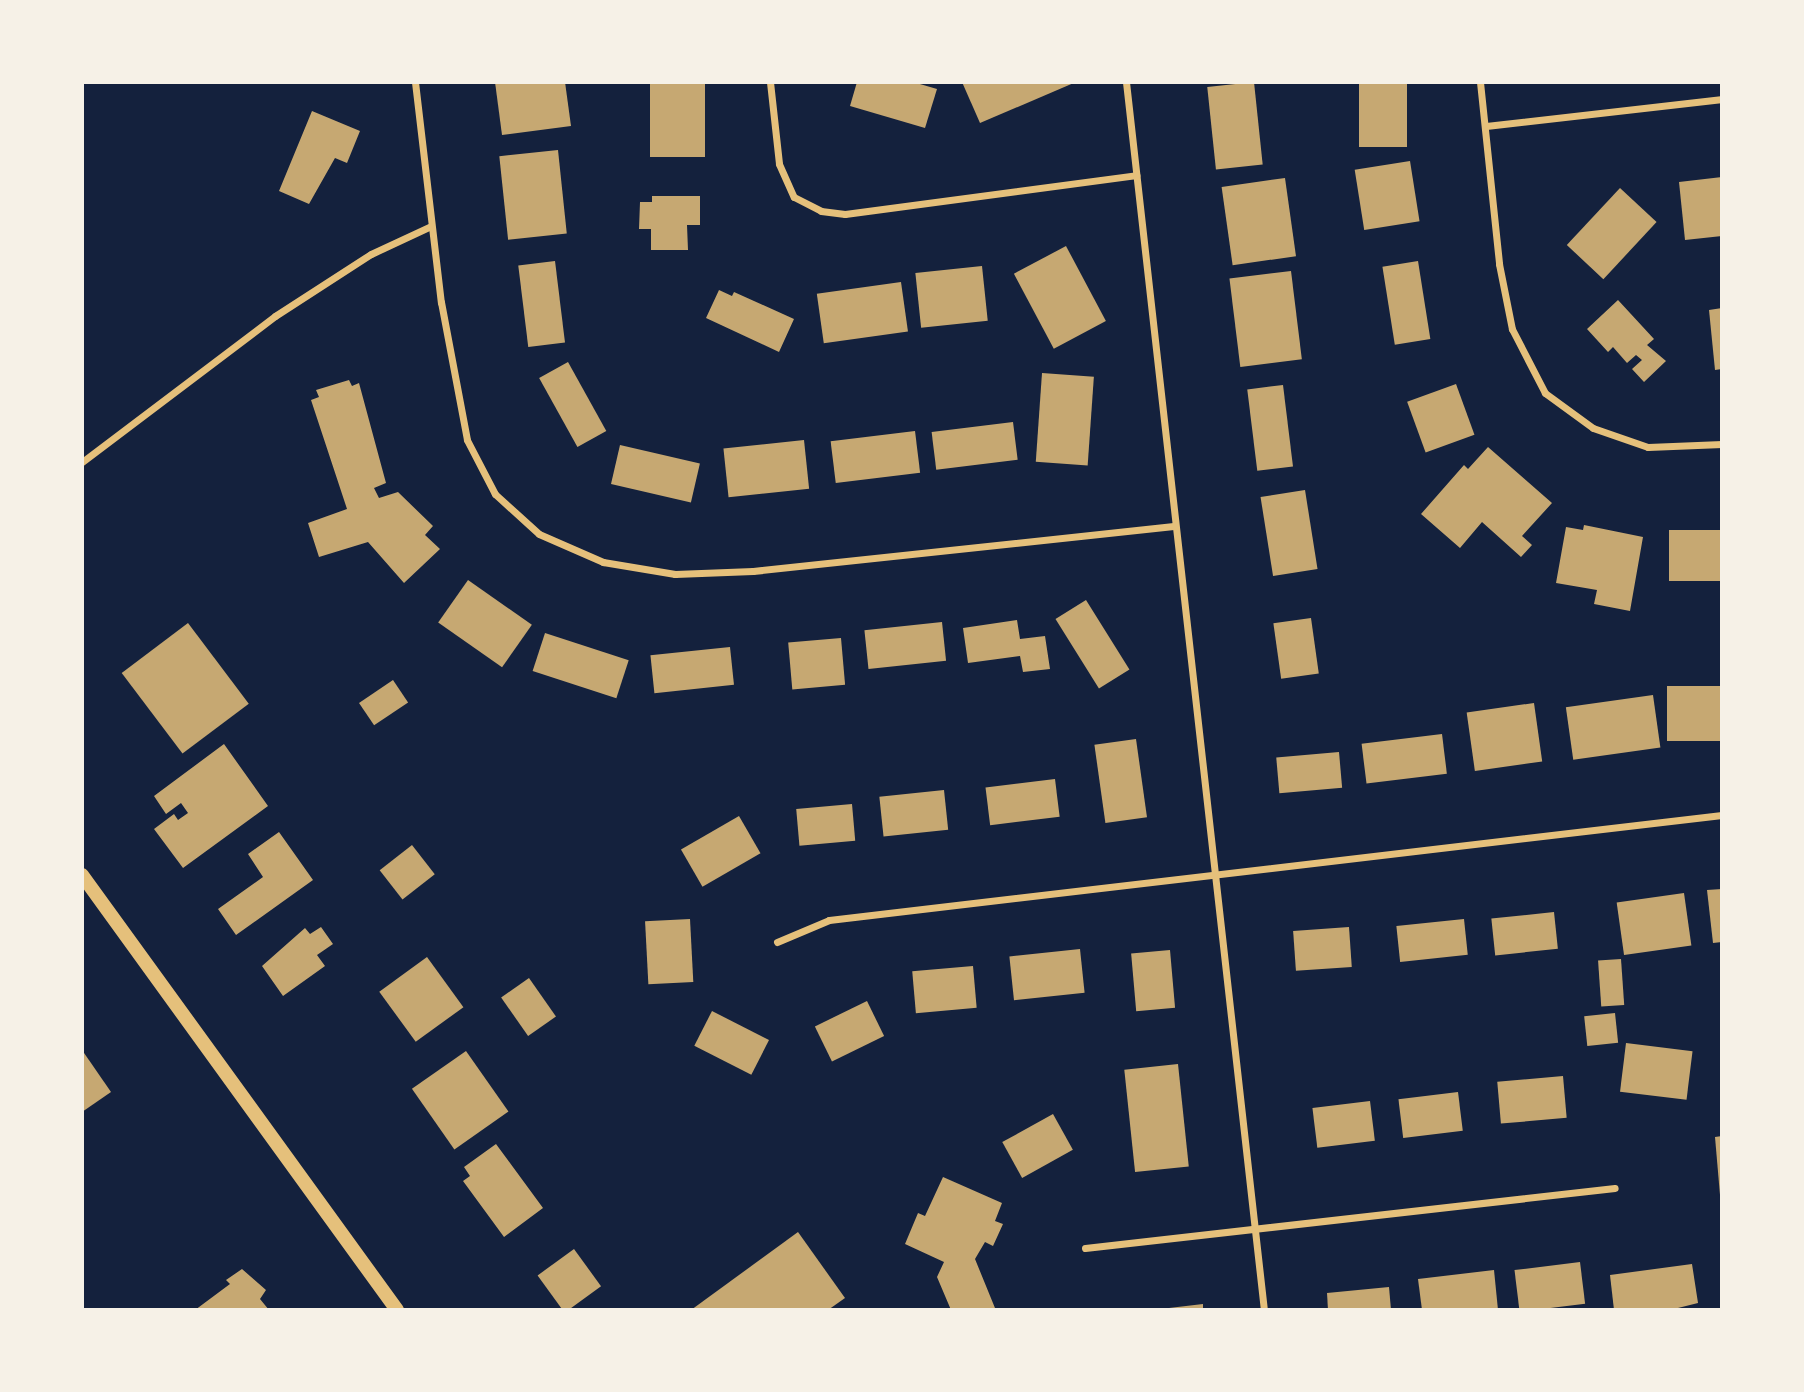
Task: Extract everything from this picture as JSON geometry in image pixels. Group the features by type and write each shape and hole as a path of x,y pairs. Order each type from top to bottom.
{"main road":[{"path":"82,875 397,1310"}],"street":[{"path":"415,82 431,226 467,440 495,494 539,534 603,562 675,574 753,571 1174,526"},
{"path":"769,82 779,164 794,197 821,211 845,214 1136,175"},
{"path":"1126,82 1174,526 1258,1228 1264,1310"},
{"path":"1480,82 1499,264 1513,329 1545,393 1593,428 1648,447 1722,444"},
{"path":"1486,126 1722,99"},
{"path":"82,462 275,317 371,254 431,226"},
{"path":"777,942 830,920 1722,815"},
{"path":"1085,1248 1615,1188"}],"building":[{"path":"495,82 565,82 571,126 502,135"},
{"path":"650,82 705,82 705,157 650,157"},
{"path":"857,82 913,82 937,89 925,128 850,106"},
{"path":"962,82 1076,82 980,123"},
{"path":"1254,82 1263,165 1216,169 1207,87"},
{"path":"1359,82 1407,82 1407,147 1359,147"},
{"path":"312,111 360,131 347,163 335,158 309,204 279,191"},
{"path":"558,150 567,234 508,240 499,156"},
{"path":"1410,161 1420,221 1364,230 1355,170"},
{"path":"1722,177 1722,236 1685,240 1679,182"},
{"path":"1285,178 1296,256 1233,265 1222,187"},
{"path":"1620,188 1657,222 1603,279 1567,245"},
{"path":"652,196 700,196 700,225 687,225 688,250 651,250 651,229 639,229 640,202 652,202"},
{"path":"1066,246 1106,321 1054,349 1014,274"},
{"path":"555,261 565,342 528,347 518,266"},
{"path":"1418,261 1430,339 1395,345 1382,267"},
{"path":"982,266 988,321 921,328 915,273"},
{"path":"1291,271 1302,359 1240,367 1229,279"},
{"path":"901,282 908,332 824,343 817,294"},
{"path":"719,290 732,296 734,292 794,319 779,352 706,318"},
{"path":"1618,300 1654,339 1647,345 1666,361 1644,382 1632,369 1642,360 1636,355 1627,363 1613,347 1608,352 1587,329"},
{"path":"1722,308 1722,369 1715,370 1709,310"},
{"path":"568,362 606,431 577,447 539,378"},
{"path":"1042,373 1094,377 1088,465 1036,462"},
{"path":"349,380 352,386 359,383 386,483 374,488 379,498 398,492 433,526 425,535 440,549 404,583 368,542 319,557 308,523 347,509 311,400 319,397 316,390"},
{"path":"1456,384 1474,435 1426,453 1407,402"},
{"path":"1283,385 1293,466 1257,471 1247,389"},
{"path":"1013,422 1018,460 936,470 932,432"},
{"path":"915,431 920,473 836,483 831,441"},
{"path":"804,440 809,489 729,497 723,448"},
{"path":"620,445 700,463 691,502 611,484"},
{"path":"1488,447 1552,503 1522,536 1532,545 1521,557 1482,522 1460,548 1421,514 1464,465 1468,469"},
{"path":"1305,490 1318,569 1273,576 1261,497"},
{"path":"1584,525 1643,537 1630,611 1594,604 1597,590 1556,583 1566,527 1583,530"},
{"path":"1669,530 1722,530 1722,581 1669,581"},
{"path":"468,580 532,625 502,667 438,623"},
{"path":"1086,600 1129,670 1099,689 1055,619"},
{"path":"1311,618 1319,673 1281,679 1273,623"},
{"path":"1017,620 1020,639 1045,636 1050,669 1023,672 1020,656 968,663 963,628"},
{"path":"942,622 946,661 869,669 864,630"},
{"path":"188,623 249,704 182,754 122,673"},
{"path":"545,633 629,660 616,698 533,671"},
{"path":"841,638 845,685 792,689 788,643"},
{"path":"730,647 734,685 654,693 650,655"},
{"path":"393,680 408,702 374,725 359,703"},
{"path":"1667,686 1722,686 1722,741 1667,741"},
{"path":"1653,695 1660,747 1573,760 1566,707"},
{"path":"1534,703 1542,761 1475,771 1467,712"},
{"path":"1442,734 1447,774 1366,784 1362,744"},
{"path":"1136,739 1147,817 1105,823 1094,745"},
{"path":"224,744 268,806 183,868 154,829 174,814 178,820 188,813 181,803 166,814 154,796"},
{"path":"1339,752 1342,788 1279,793 1276,757"},
{"path":"1055,779 1060,817 990,825 986,788"},
{"path":"944,790 948,830 884,837 879,797"},
{"path":"852,804 855,841 799,846 796,809"},
{"path":"739,816 760,853 702,887 681,849"},
{"path":"279,832 313,880 236,935 218,909 263,877 248,854"},
{"path":"412,845 435,874 402,899 380,870"},
{"path":"1722,889 1722,942 1713,943 1707,890"},
{"path":"1684,893 1691,945 1624,955 1617,902"},
{"path":"1554,912 1558,949 1495,955 1491,919"},
{"path":"690,919 693,982 648,984 645,921"},
{"path":"1464,919 1468,955 1400,962 1396,926"},
{"path":"321,927 333,944 317,955 325,966 283,996 262,966 305,928 310,934"},
{"path":"1349,927 1352,967 1296,971 1293,931"},
{"path":"1080,949 1085,993 1014,1000 1009,956"},
{"path":"1170,950 1175,1008 1136,1011 1131,953"},
{"path":"427,957 463,1007 416,1042 379,992"},
{"path":"1621,959 1624,1005 1601,1006 1598,961"},
{"path":"973,966 977,1008 916,1013 912,971"},
{"path":"529,978 556,1017 528,1036 501,998"},
{"path":"867,1001 884,1036 832,1061 815,1026"},
{"path":"712,1011 769,1040 751,1075 694,1046"},
{"path":"1615,1013 1618,1043 1587,1046 1584,1016"},
{"path":"1626,1043 1693,1051 1687,1100 1620,1092"},
{"path":"82,1050 111,1092 82,1112"},
{"path":"466,1051 508,1112 454,1149 412,1089"},
{"path":"1178,1064 1189,1166 1135,1172 1124,1070"},
{"path":"1563,1076 1567,1118 1501,1124 1497,1082"},
{"path":"1458,1092 1463,1131 1403,1138 1398,1099"},
{"path":"1370,1101 1375,1141 1317,1148 1312,1108"},
{"path":"1053,1114 1073,1150 1022,1178 1002,1142"},
{"path":"1722,1136 1722,1195 1720,1195 1715,1137"},
{"path":"496,1144 543,1208 504,1237 463,1181 470,1176 464,1167"},
{"path":"943,1177 1002,1203 995,1221 1003,1224 993,1246 985,1242 975,1259 995,1308 990,1310 951,1310 937,1277 944,1262 905,1244 918,1213 925,1216"},
{"path":"798,1232 845,1298 828,1310 691,1310"},
{"path":"574,1249 601,1286 568,1310 563,1310 538,1275"},
{"path":"1580,1262 1585,1304 1519,1310 1514,1270"},
{"path":"1692,1264 1698,1303 1670,1310 1614,1310 1610,1275"},
{"path":"242,1269 266,1290 260,1299 269,1310 195,1310 230,1284 226,1280"},
{"path":"1494,1270 1498,1310 1422,1310 1418,1279"},
{"path":"1389,1287 1391,1310 1328,1310 1327,1293"},
{"path":"1203,1304 1203,1310 1169,1310 1169,1308"}]}
